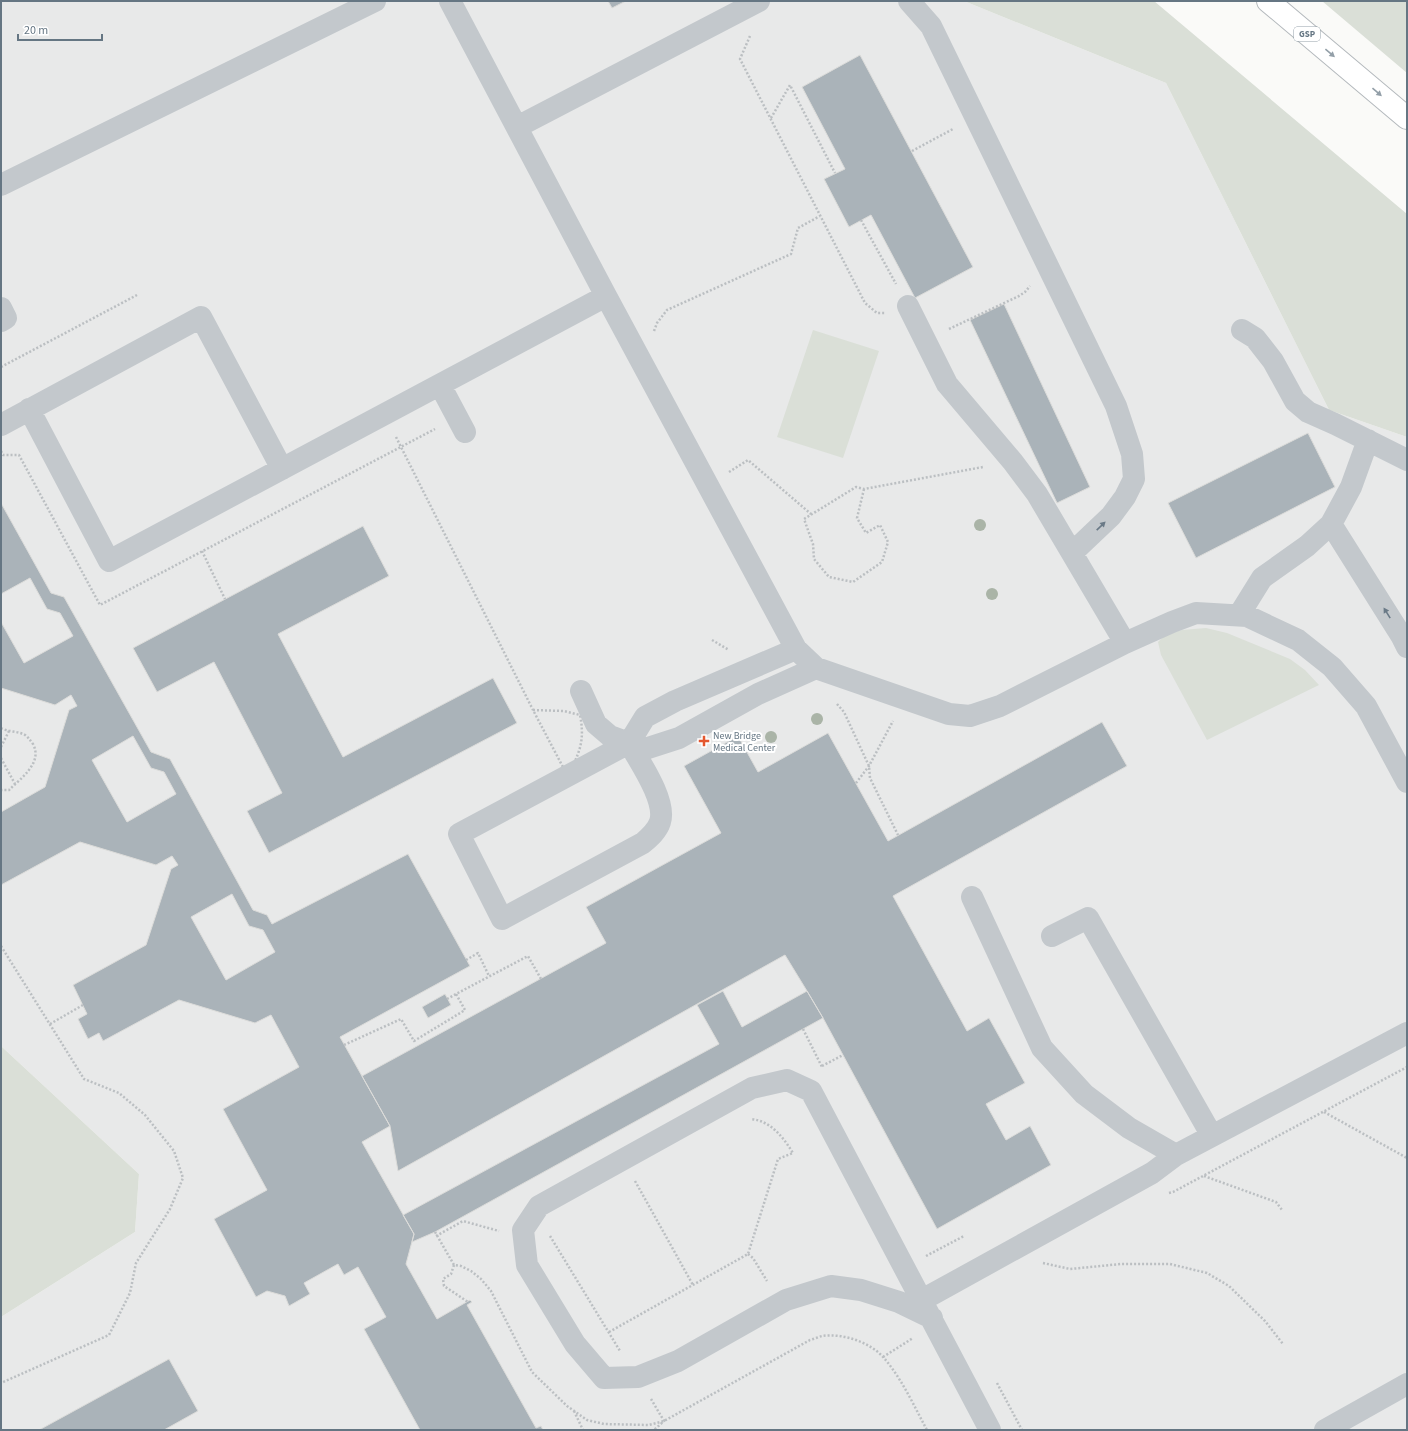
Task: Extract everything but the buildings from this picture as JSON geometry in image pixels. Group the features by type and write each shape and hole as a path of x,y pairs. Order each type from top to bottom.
{"highway":[{"name":"GSP","path":"1268,1 1407,118"}],"lane":[{"path":"1,185 375,1"},
{"path":"450,1 606,296 796,649 816,668 949,714 970,716 1000,706 1125,643 1196,613 1247,616 1298,640 1332,666 1366,706 1407,782"},
{"path":"517,127 759,1"},
{"path":"909,1 931,26 1113,402 1132,454 1134,479 1126,497 1111,516 1072,553"},
{"path":"29,409 109,561 606,296"},
{"path":"908,306 947,384 1013,462 1037,494 1125,643"},
{"path":"1,308 6,318 1,321"},
{"path":"1,425 201,317 282,469"},
{"path":"1242,330 1255,338 1273,361 1295,400 1308,412 1407,460"},
{"path":"440,385 465,432"},
{"path":"1239,615 1262,578 1307,546 1331,524 1351,487 1368,440"},
{"path":"1331,524 1407,647"},
{"path":"629,743 659,796 661,821 656,831 643,843 502,919 459,834 629,743 645,717 676,701 796,649"},
{"path":"581,691 596,724 610,736 648,748 679,738 758,694 816,668"},
{"path":"972,898 1042,1048 1084,1094 1129,1128 1176,1155"},
{"path":"1052,936 1088,918 1212,1136"},
{"path":"990,1430 927,1309 811,1091 787,1080 752,1088 538,1206 523,1230 527,1265 575,1344 604,1378 638,1377 678,1361 786,1300 831,1286 861,1290 927,1309 1025,1243 1152,1173 1176,1155 1407,1032"},
{"path":"1325,1430 1407,1384"}],"path":[{"path":"751,34 740,59 820,216 865,303 876,313 895,313 908,306 861,220"},
{"path":"770,119 790,85 835,173"},
{"path":"912,151 957,127"},
{"path":"652,336 657,323 667,310 791,254 798,228 820,216"},
{"path":"925,342 967,320 1019,296 1025,292 1032,283"},
{"path":"1,367 138,295"},
{"path":"1,451 3,455 19,455 100,606 438,427 440,432"},
{"path":"394,433 533,710 564,769 572,767 579,754 583,730 580,715 564,711 533,710"},
{"path":"728,473 748,460 811,514"},
{"path":"864,489 856,518 866,533 880,525 888,542 882,562 854,582 829,577 814,559 813,544 804,519 811,514 856,487 864,489 1013,462"},
{"path":"202,551 225,599"},
{"path":"833,701 839,705 844,712 870,766 870,778 898,835"},
{"path":"856,783 870,766 893,720"},
{"path":"1,728 23,734 30,739 36,755 34,763 15,784 9,790 1,790"},
{"path":"1,747 9,731"},
{"path":"1,758 15,784"},
{"path":"1,946 84,1079 119,1093 145,1115 174,1151 182,1178 170,1209 136,1263 130,1293 108,1335 1,1384"},
{"path":"466,960 478,953 489,976"},
{"path":"448,998 528,956 541,979"},
{"path":"344,1045 401,1019 414,1041 465,1010 456,994"},
{"path":"50,1024 83,1005"},
{"path":"822,1066 843,1055"},
{"path":"1323,1111 1407,1158"},
{"path":"609,1332 748,1254 778,1159 793,1152 784,1138 770,1125 754,1119 747,1119"},
{"path":"1203,1175 1276,1202 1282,1210"},
{"path":"632,1177 693,1286"},
{"path":"547,1230 624,1357"},
{"path":"921,1258 964,1236"},
{"path":"1025,1243 1043,1264 1070,1269 1121,1264 1170,1264 1207,1273 1229,1286 1265,1321 1283,1344"},
{"path":"748,1254 753,1258 767,1281"},
{"path":"454,1265 451,1274 444,1278 444,1286 468,1302"},
{"path":"648,1395 664,1421 654,1430"},
{"path":"574,1411 584,1430"}],"shaded area":[{"name":"New Bridge Medical Center","path":"1,1 964,1 1166,83 1329,410 1407,437 1407,1430 1,1430 1,1317 135,1232 139,1174 1,1046"},
{"path":"964,1 1154,1 1407,214 1407,437 1329,410 1166,83"},
{"path":"1322,1 1407,1 1407,73"},
{"path":"813,330 879,351 843,458 777,437"},
{"path":"1206,628 1227,633 1290,659 1305,670 1319,685 1207,740 1161,655 1158,642 1166,634 1182,630"},
{"path":"1,1046 139,1174 135,1232 1,1317"}],"place":[{"name":"New Bridge Medical Center","path":"704,741"}]}
